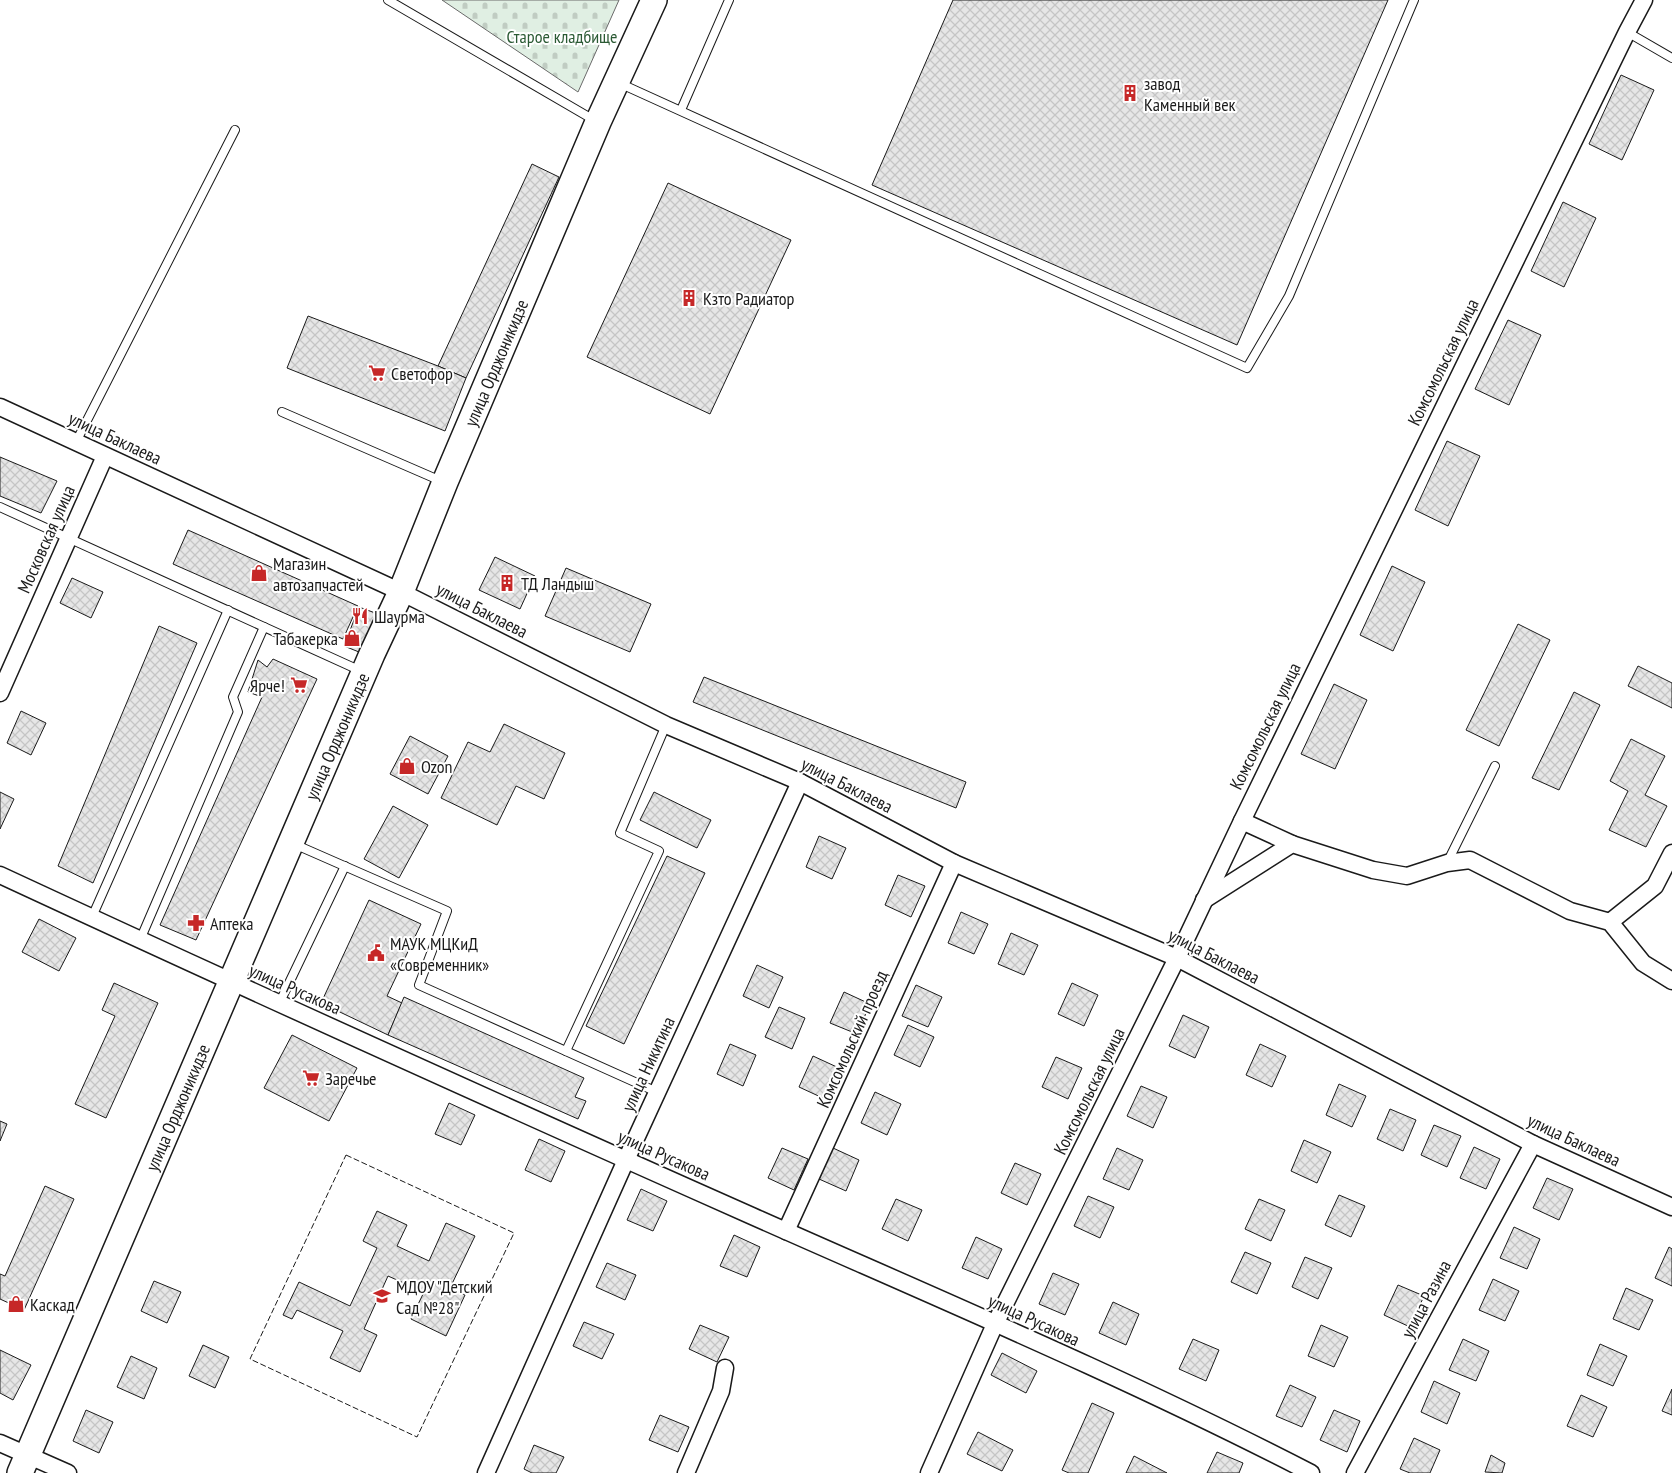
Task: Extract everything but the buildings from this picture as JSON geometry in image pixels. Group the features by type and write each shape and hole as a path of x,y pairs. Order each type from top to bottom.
{"main road":[{"name":"улица Орджоникидзе","path":"24,1464 401,592 445,482 598,122 654,0"}],"street":[{"name":"Комсомольская улица","path":"929,1473 995,1324 1177,958 1242,821 1644,0"},
{"name":"улица Баклаева","path":"0,407 401,592 666,724 800,782 954,863 1177,958 1533,1144 1672,1206"},
{"name":"Московская улица","path":"0,694 105,456"},
{"name":"улица Никитина","path":"486,1473 626,1160 800,782"},
{"path":"1242,821 1292,844 1373,870 1407,876 1446,863 1470,860 1570,911 1610,922 1643,963 1672,981"},
{"path":"1204,900 1292,844"},
{"path":"1610,922 1656,886 1672,854"},
{"name":"Комсомольский проезд","path":"786,1231 954,863"},
{"name":"улица Русакова","path":"0,875 279,1004 995,1324 1240,1436 1311,1473"},
{"name":"улица Разина","path":"1355,1473 1533,1144"},
{"path":"686,1473 721,1391 725,1368"},
{"path":"0,1443 24,1464 68,1473"}],"lane":[{"path":"388,0 598,122"},
{"path":"680,110 728,0"},
{"path":"617,82 1247,368 1289,296 1414,0"},
{"path":"1627,32 1672,58"},
{"path":"76,442 235,130"},
{"path":"282,412 445,482"},
{"path":"0,507 365,673"},
{"path":"92,917 228,610"},
{"path":"140,940 238,712 233,697 264,627"},
{"path":"566,1051 659,851 620,833 666,724"},
{"path":"1446,863 1495,766"},
{"path":"292,843 447,911 419,985 657,1092"},
{"path":"279,1004 344,866"}],"green space":[{"name":"Старое кладбище","path":"442,0 619,0 578,92"}],"fence":[{"path":"346,1155 514,1233 417,1437 250,1359 346,1155"}],"place":[{"name":"завод Каменный век","path":"1130,93"},
{"name":"Кзто Радиатор","path":"689,298"},
{"name":"Светофор","path":"377,373"},
{"name":"Магазин автозапчастей","path":"259,573"},
{"name":"ТД Ландыш","path":"507,583"},
{"name":"Шаурма","path":"360,616"},
{"name":"Табакерка","path":"352,638"},
{"name":"Ярче!","path":"299,685"},
{"name":"Ozon","path":"407,766"},
{"name":"Аптека","path":"196,923"},
{"name":"МАУК МЦКиД «Современник»","path":"376,953"},
{"name":"Заречье","path":"311,1078"},
{"name":"МДОУ \"Детский Сад №28\"","path":"382,1296"},
{"name":"Каскад","path":"16,1304"}]}
